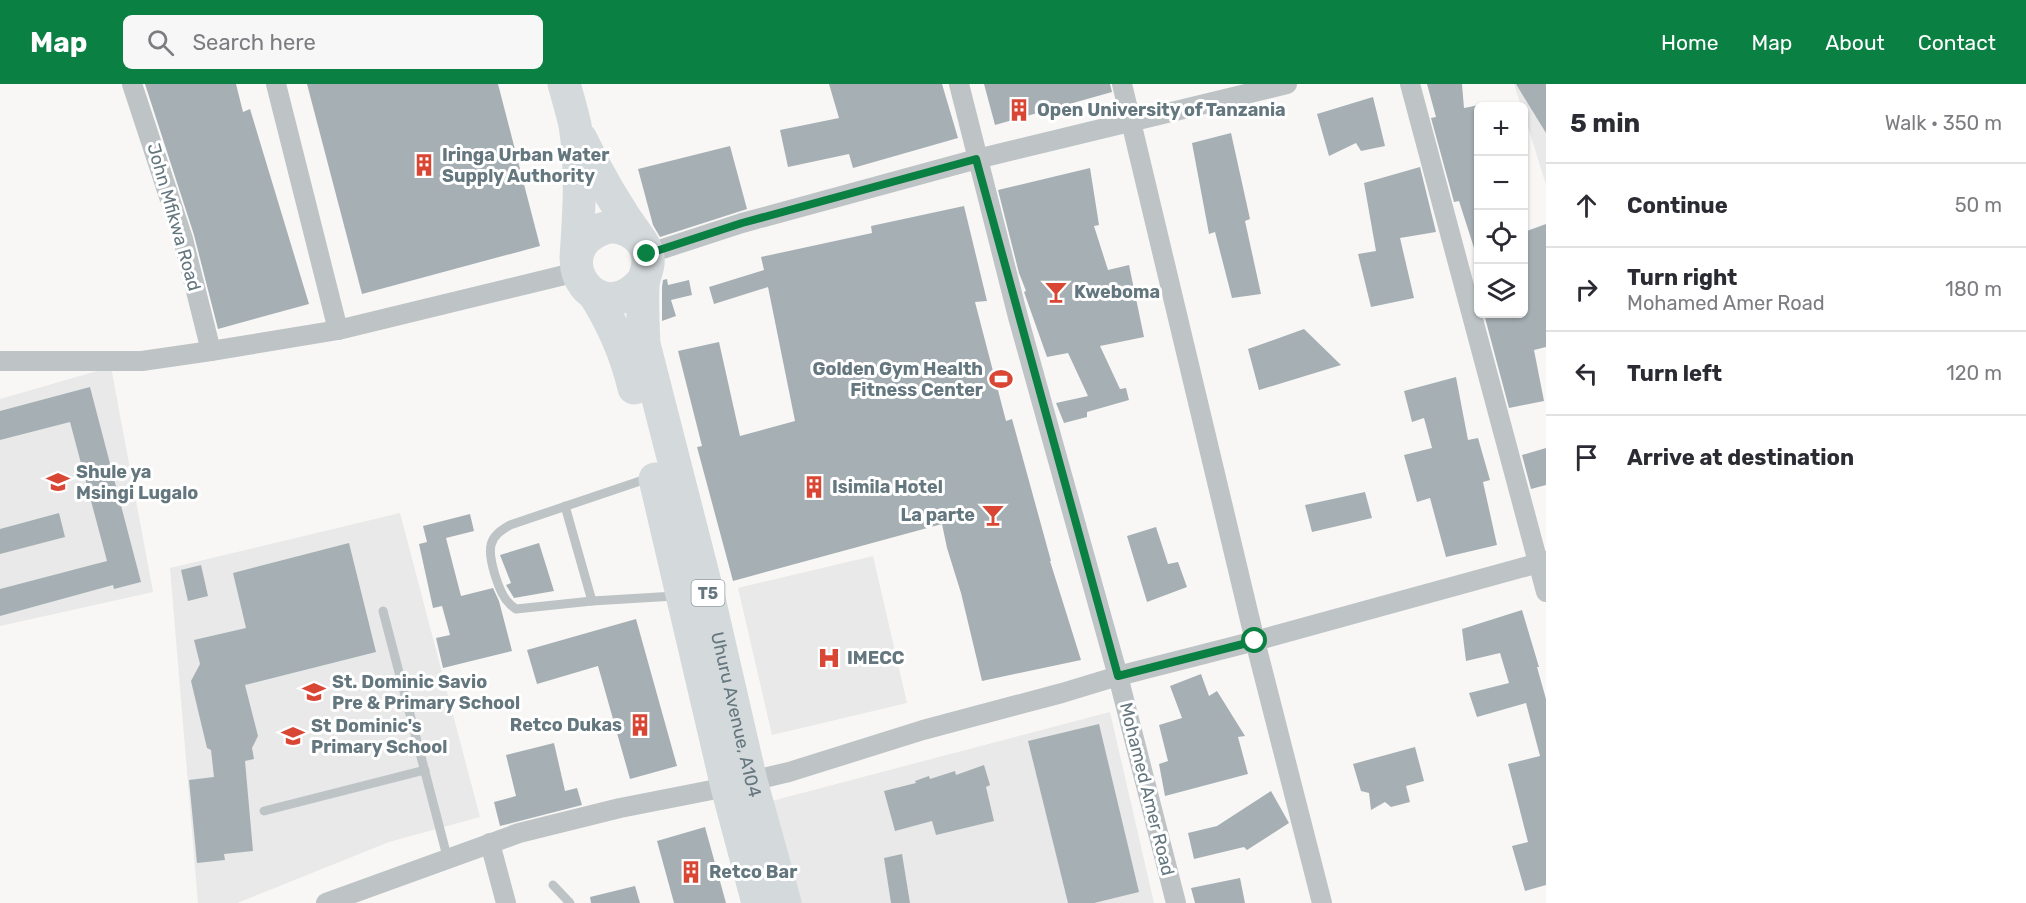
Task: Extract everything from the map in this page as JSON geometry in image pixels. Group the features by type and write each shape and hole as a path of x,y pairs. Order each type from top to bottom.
{"highway":[{"path":"564,84 578,152 579,189 582,275 607,299 621,298 634,292 644,259 631,232 617,227 603,228 590,234 581,245 582,275"},
{"path":"574,124 644,259"},
{"name":"Uhuru Avenue, A104","path":"644,259 644,344 695,593 739,784 758,903"},
{"name":"Uhuru Avenue, A104","path":"582,275 609,317 622,347 655,476 695,593"},
{"name":"Uhuru Avenue, A104","path":"739,784 785,903"}],"street":[{"name":"John Mfikwa Road","path":"132,84 183,238 211,351"},
{"path":"276,84 338,330"},
{"name":"Mohamed Amer Road","path":"959,84 976,159 1118,676 1176,903"},
{"path":"1122,84 1255,641 1322,903"},
{"path":"644,259 742,223 976,159 1287,84"},
{"path":"1410,84 1542,562 1546,592"},
{"path":"0,361 142,361 211,351 338,330 582,275"},
{"path":"326,903 519,833 620,808 789,772 913,733 1542,562"},
{"path":"490,843 506,903"}],"lane":[{"path":"655,476 510,525 498,533 491,544 492,561 500,589 508,603 516,609 695,593"},
{"path":"566,506 592,601"},
{"path":"383,611 448,860"},
{"path":"264,811 425,770"},
{"path":"553,885 570,903"}],"shaded area":[{"path":"1514,84 1546,84 1546,185 1528,127 1528,102 1520,102"},
{"path":"111,367 153,592 0,626 0,399"},
{"name":"St. Dominic Savio Pre & Primary School","path":"400,513 480,817 389,842 237,903 198,903 170,568"},
{"path":"873,556 907,703 772,735 738,588"},
{"path":"1110,712 1154,903 794,903 768,802"}],"building":[{"path":"145,84 236,84 243,112 250,109 309,304 218,329 194,235"},
{"name":"Iringa Urban Water Supply Authority","path":"307,84 498,84 540,246 362,294"},
{"path":"829,84 942,84 958,138 853,168 849,154 788,167 780,130 839,118"},
{"name":"Open University of Tanzania","path":"984,84 1110,84 1112,92 995,125"},
{"path":"1427,84 1462,84 1464,108 1474,106 1474,248 1459,201 1454,202 1431,118 1436,117"},
{"path":"1516,84 1546,84 1546,133 1528,102"},
{"path":"1373,97 1385,146 1361,151 1356,143 1329,156 1317,114"},
{"path":"1231,133 1250,219 1245,221 1261,294 1232,298 1215,232 1209,234 1192,143"},
{"path":"730,146 747,209 660,237 653,225 638,169"},
{"path":"1420,167 1436,232 1400,238 1414,298 1371,307 1358,254 1376,251 1364,183"},
{"path":"1090,168 1099,225 1094,226 1108,270 1129,265 1144,337 1100,346 1120,389 1126,388 1129,400 1087,412 1087,417 1064,423 1056,403 1088,396 1068,353 1047,357 1024,292 1026,291 1019,273 998,190"},
{"path":"964,206 987,301 975,302 1006,421 1012,419 1050,561 1081,660 982,681 942,524 733,581 697,447 702,446 678,351 719,342 740,436 795,421 768,287 714,304 709,287 764,270 761,257 872,233 871,226"},
{"path":"1546,224 1546,347 1534,350 1544,401 1509,408 1485,318 1528,318 1528,231"},
{"path":"667,279 668,285 689,280 692,295 671,300 676,316 662,321 662,287 663,280"},
{"path":"1304,329 1341,365 1259,390 1248,349"},
{"path":"1456,377 1468,440 1478,438 1490,480 1483,482 1497,545 1446,557 1430,498 1417,502 1404,455 1432,448 1424,418 1412,422 1404,391"},
{"path":"90,387 141,582 114,589 113,585 0,616 0,589 107,561 70,422 0,440 0,411"},
{"path":"1546,448 1546,485 1531,489 1522,455"},
{"path":"1365,492 1372,518 1312,532 1305,505"},
{"path":"59,513 65,537 0,554 0,529"},
{"path":"470,514 474,531 446,538 461,596 493,588 499,601 512,651 443,668 436,638 450,635 442,606 433,608 419,544 427,542 423,526"},
{"path":"1156,527 1168,564 1178,562 1187,587 1147,602 1127,536"},
{"path":"349,543 376,652 245,685 258,736 252,748 254,759 245,761 253,851 224,854 225,860 197,863 189,780 214,777 211,750 207,748 191,681 200,664 194,640 246,628 233,573"},
{"path":"539,543 554,591 514,598 506,585 511,583 500,555"},
{"path":"201,565 208,596 188,601 181,570"},
{"path":"1522,610 1546,699 1546,885 1525,891 1512,846 1528,842 1508,764 1540,756 1526,703 1477,717 1469,693 1509,683 1500,653 1466,661 1462,629"},
{"name":"Retco Dukas","path":"636,619 677,766 630,779 598,666 537,684 527,650"},
{"path":"1201,674 1209,696 1217,691 1245,736 1238,737 1248,774 1165,796 1159,764 1168,761 1159,725 1182,718 1170,686"},
{"path":"1099,724 1139,892 1094,903 1068,903 1028,741"},
{"path":"554,743 565,791 577,788 582,805 500,826 494,802 516,796 506,755"},
{"path":"1415,747 1424,781 1406,786 1410,802 1391,807 1385,802 1371,810 1369,793 1361,791 1353,764"},
{"path":"984,765 990,785 986,787 994,821 936,835 932,821 895,831 884,791 916,783 915,781 929,776 930,779 955,771 956,775"},
{"path":"1271,791 1289,823 1247,850 1244,847 1194,859 1188,833 1217,826"},
{"name":"Retco Bar","path":"705,827 726,903 674,903 657,841"},
{"path":"902,854 910,903 891,903 884,858"},
{"path":"1240,878 1245,903 1195,903 1191,888"},
{"path":"635,886 640,903 591,903 590,897"}],"place":[{"name":"Open University of Tanzania","path":"1019,110"},
{"name":"Iringa Urban Water Supply Authority","path":"424,165"},
{"name":"Kweboma","path":"1056,292"},
{"name":"Golden Gym Health Fitness Center","path":"1001,379"},
{"name":"Shule ya Msingi Lugalo","path":"58,482"},
{"name":"Isimila Hotel","path":"814,487"},
{"name":"La parte","path":"993,515"},
{"name":"IMECC","path":"829,658"},
{"name":"St. Dominic Savio Pre & Primary School","path":"314,692"},
{"name":"Retco Dukas","path":"640,725"},
{"name":"St Dominic's Primary School","path":"293,736"},
{"name":"Retco Bar","path":"691,872"}],"route":[{"path":"647,254 742,223 976,159 1118,676 1255,641"}]}
